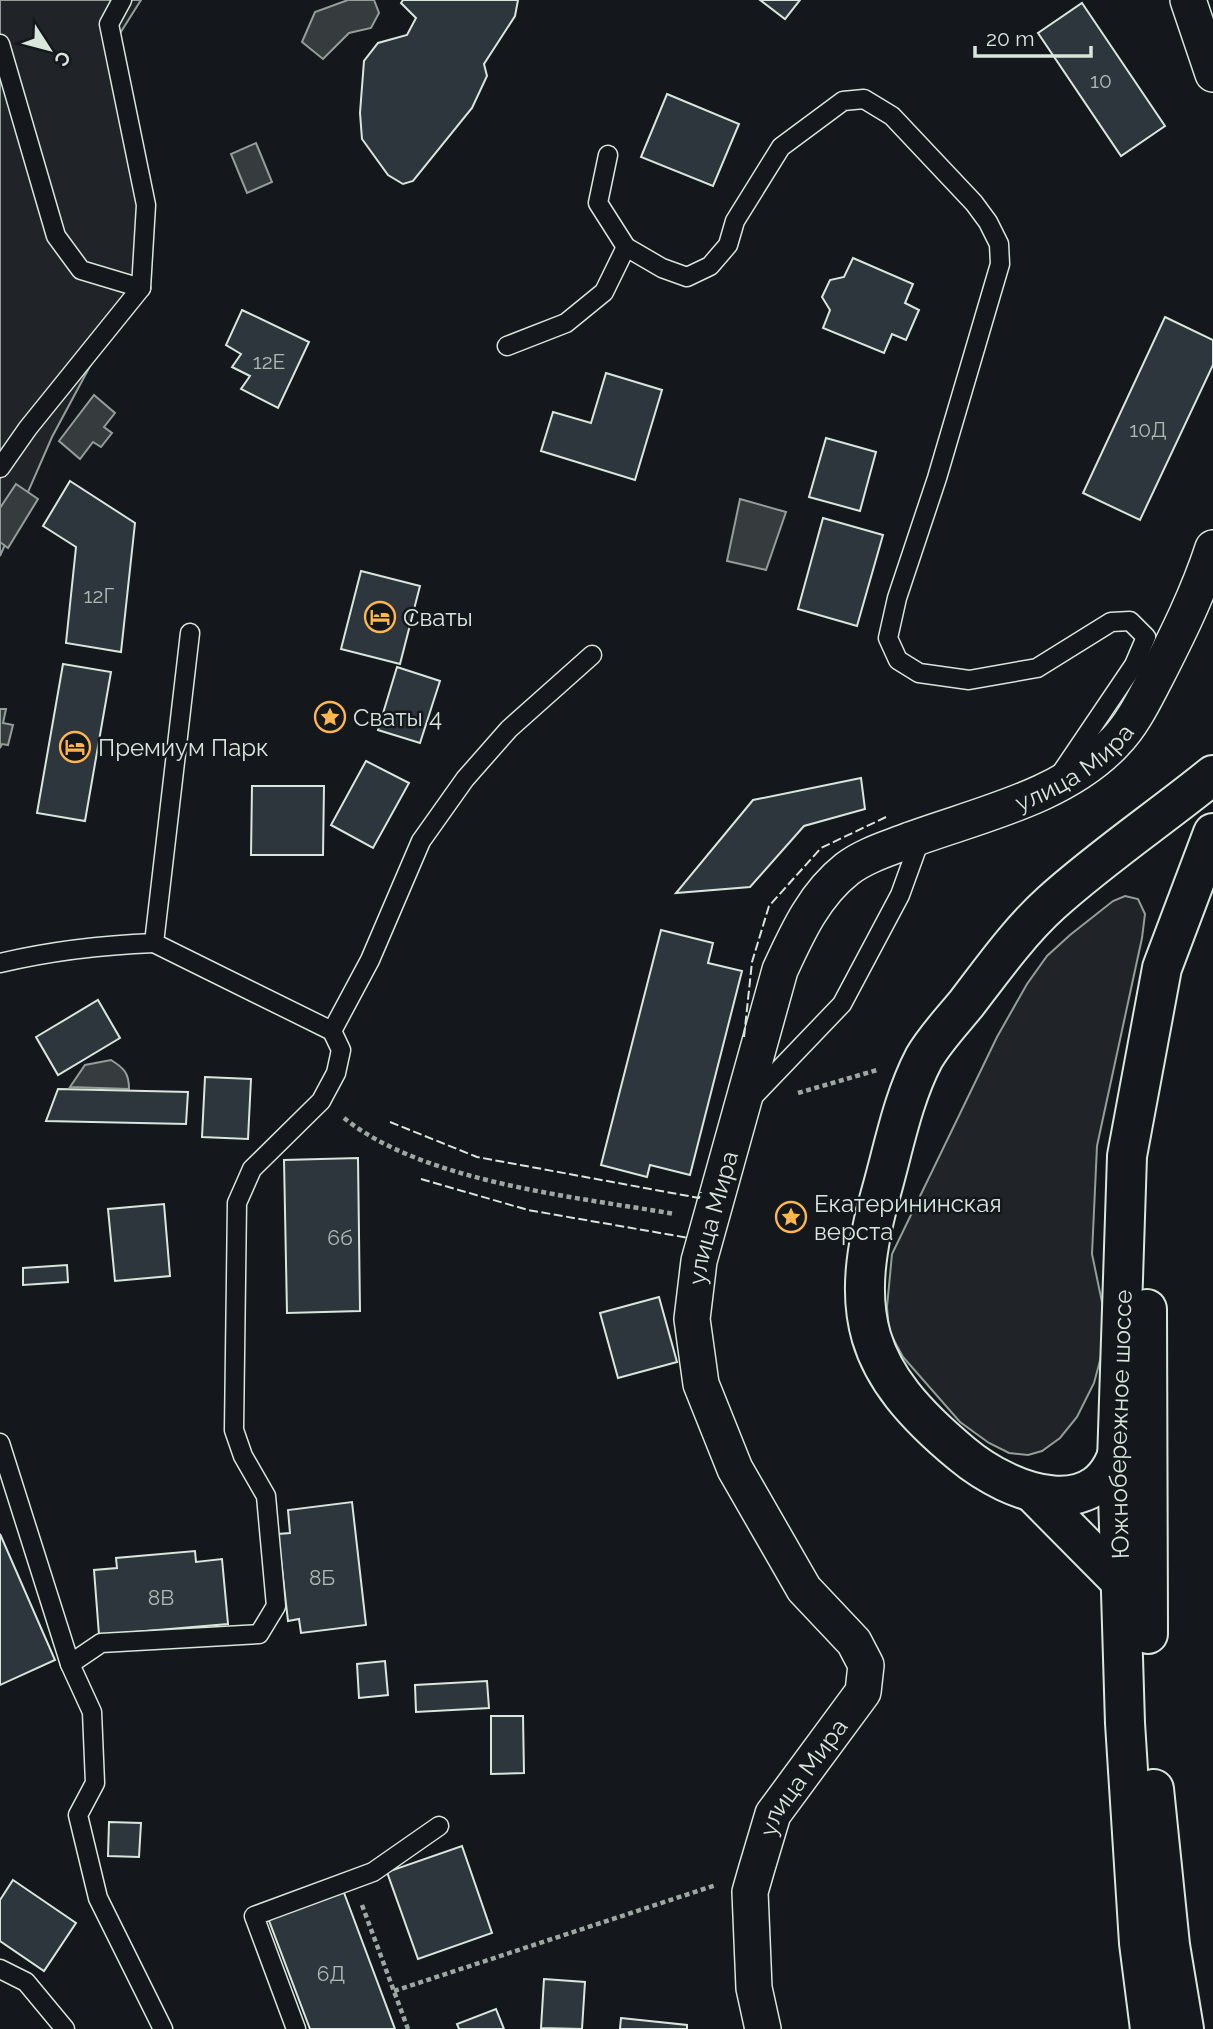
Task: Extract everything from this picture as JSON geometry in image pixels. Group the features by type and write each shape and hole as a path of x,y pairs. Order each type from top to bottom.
{"main road":[{"path":"1147,1312 1117,1462 1097,1488 1055,1495 1033,1493 983,1472 938,1434 900,1391 874,1349 871,1338 864,1307 865,1257 911,1087 925,1056 997,964 1050,905 1213,775"},
{"name":"Южнобережное шоссе","path":"1150,2029 1139,1943 1125,1723 1117,1462 1127,1156 1162,968 1213,833"},
{"name":"Южнобережное шоссе","path":"1184,2029 1170,1945 1148,1726 1147,1312 1153,1153 1165,1066 1184,976 1213,895"},
{"path":"1033,1493 1121,1582"}],"street":[{"path":"1188,0 1213,74"},
{"name":"улица Мира","path":"763,2029 754,1988 750,1892 773,1814 863,1692 866,1665 854,1642 804,1589 735,1469 701,1384 692,1319 699,1261 780,970 800,928 825,889 849,867 1051,787 1095,761 1117,741 1143,702 1190,612 1213,548"}],"lane":[{"path":"0,468 28,428 141,288 146,205 109,23 122,0"},
{"path":"0,44 56,236 81,270 141,288"},
{"path":"608,155 598,203 625,247 662,268 687,277 710,266 728,245 736,221 780,147 844,100 864,99 892,116 988,222 999,244 1000,264 937,478 897,598 888,638 898,660 919,673 969,680 1037,668 1111,622 1130,621 1146,637 1134,664 1051,787"},
{"path":"507,346 566,323 604,292 625,247"},
{"path":"154,943 190,633"},
{"path":"332,1031 370,960 421,841 465,779 509,730 592,655"},
{"path":"741,1110 842,1004 900,895 922,836"},
{"path":"0,963 41,953 109,944 154,943 332,1031 341,1050 336,1073 321,1101 252,1169 237,1203 234,1430 243,1457 266,1496 276,1606 259,1634 101,1643 70,1664"},
{"path":"0,1443 70,1664 92,1712 95,1783 78,1815 98,1898 163,2029"},
{"path":"296,2029 254,1916 373,1872 439,1826"},
{"path":"0,1969 26,1982 65,2029"}],"path":[{"path":"741,1110 925,1056"},
{"path":"321,1101 358,1130 394,1151 480,1177 559,1194 710,1220"},
{"path":"394,1991 756,1871"},
{"path":"353,1880 408,2029"}],"shaded area":[{"path":"0,0 141,0 107,54 148,258 52,437 0,556"},
{"path":"348,0 374,0 379,13 371,28 349,33 323,59 302,42 315,12"},
{"path":"256,143 272,182 247,193 231,154"},
{"path":"94,395 115,413 104,427 112,433 101,447 93,442 80,459 59,441"},
{"path":"16,484 38,499 8,548 0,542 0,508"},
{"path":"740,499 786,512 766,570 727,561"},
{"path":"0,709 6,709 3,723 13,725 8,745 2,744 0,748"},
{"path":"1125,896 1138,899 1145,914 1097,1146 1092,1254 1108,1331 1094,1383 1077,1417 1060,1438 1042,1451 1028,1455 1009,1453 989,1443 960,1422 903,1357 889,1331 887,1307 892,1254 997,1037 1027,984 1047,956 1070,935 1113,901"},
{"path":"111,1060 125,1072 129,1089 70,1087 85,1065"}],"building":[{"path":"403,0 518,0 515,16 484,64 487,76 472,108 413,181 403,184 388,175 362,139 360,113 364,61 378,43 407,35 416,18 401,3"},
{"path":"760,0 800,0 785,19"},
{"path":"1082,3 1165,126 1121,156 1038,33"},
{"path":"667,94 739,124 713,186 641,157"},
{"path":"853,258 913,284 905,303 919,310 906,340 892,334 884,353 823,328 830,310 822,297 830,280 844,277"},
{"path":"242,310 309,342 278,408 241,389 250,376 232,367 241,354 226,345"},
{"path":"1165,317 1213,340 1213,365 1140,520 1083,493"},
{"path":"606,373 662,390 635,480 541,451 553,412 591,423"},
{"path":"826,438 876,452 860,511 809,497"},
{"path":"70,481 135,523 121,652 66,643 76,547 43,526"},
{"path":"823,518 883,535 857,626 798,609"},
{"name":"Сваты","path":"361,571 420,586 400,664 341,649"},
{"path":"63,664 111,672 85,821 37,813"},
{"path":"397,667 440,681 420,743 378,730"},
{"path":"366,761 409,783 373,848 331,825"},
{"path":"861,778 865,809 804,826 750,887 676,893 753,800"},
{"path":"252,786 324,786 323,855 251,855"},
{"path":"661,930 713,943 708,963 742,971 690,1175 650,1165 647,1177 601,1165"},
{"path":"98,1000 120,1038 58,1075 36,1037"},
{"path":"205,1077 251,1079 248,1139 202,1137"},
{"path":"58,1089 188,1092 186,1124 46,1121"},
{"path":"358,1158 360,1311 287,1313 284,1160"},
{"path":"164,1204 170,1276 115,1281 108,1209"},
{"path":"67,1265 68,1282 23,1285 23,1268"},
{"path":"659,1297 677,1362 618,1378 600,1313"},
{"path":"352,1502 366,1625 301,1633 299,1619 288,1621 278,1534 290,1533 288,1510"},
{"path":"0,1534 55,1660 0,1685"},
{"path":"195,1551 196,1562 222,1559 228,1624 99,1635 94,1570 117,1568 116,1558"},
{"path":"385,1661 388,1695 359,1698 357,1664"},
{"path":"487,1681 489,1708 416,1712 415,1685"},
{"path":"491,1716 523,1716 524,1773 491,1774"},
{"path":"109,1822 141,1823 139,1857 108,1856"},
{"path":"462,1846 492,1933 418,1959 387,1872"},
{"path":"13,1880 76,1923 44,1971 0,1941 0,1900"},
{"path":"343,1890 395,2029 310,2029 268,1918"},
{"path":"544,1979 585,1982 582,2029 541,2028"},
{"path":"496,2009 504,2029 459,2029 457,2024"},
{"path":"621,2018 687,2025 687,2029 620,2029"}],"fence":[{"path":"744,1037 752,962 769,906 821,848 886,817"},
{"path":"390,1122 477,1157 699,1198 701,1192"},
{"path":"421,1179 528,1210 689,1238"}],"place":[{"name":"Сваты","path":"380,617"},
{"name":"Сваты 4","path":"330,717"},
{"name":"Премиум Парк","path":"75,747"},
{"name":"Екатерининская верста","path":"791,1217"}]}
